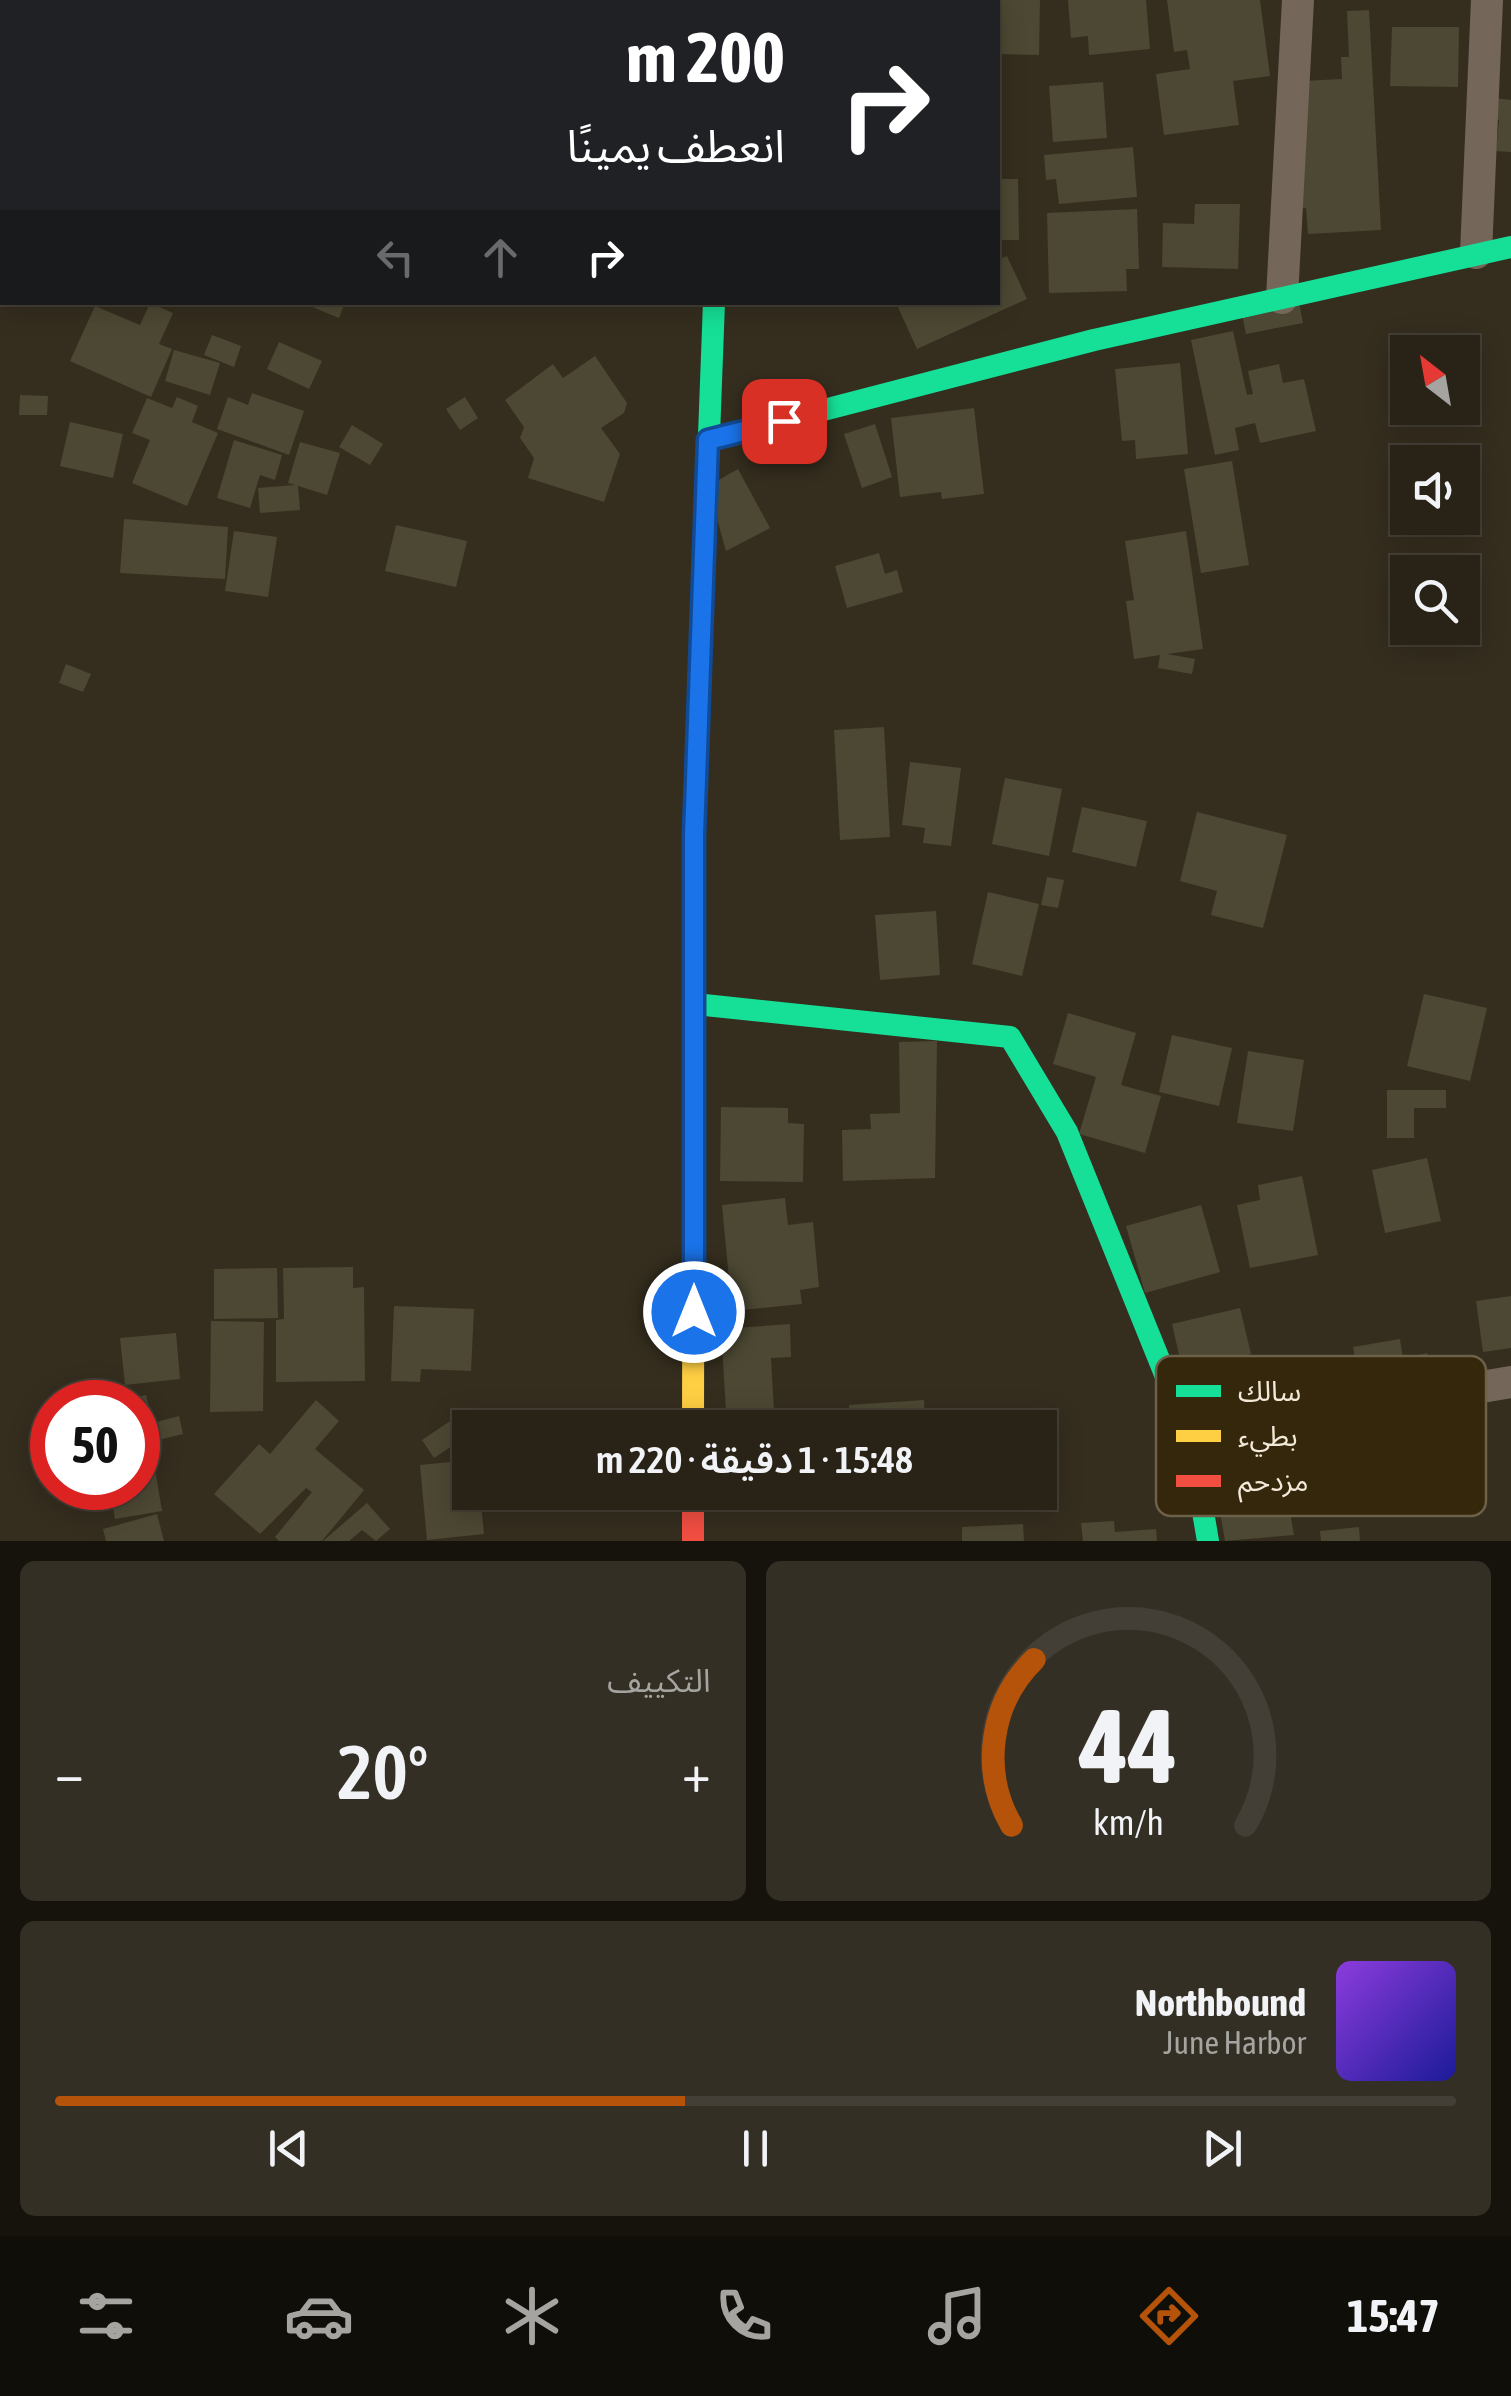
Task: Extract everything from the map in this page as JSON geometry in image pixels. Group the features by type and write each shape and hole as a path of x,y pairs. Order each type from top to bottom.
{"street":[{"path":"1282,298 1298,0"},
{"path":"1476,253 1487,0"},
{"path":"708,440 920,382 1511,247"},
{"path":"693,1410 694,836 714,305"},
{"path":"696,1004 1010,1037 1067,1132 1158,1356"},
{"path":"1486,1386 1511,1382"},
{"path":"693,1510 693,1541"},
{"path":"1204,1516 1208,1541"}],"building":[{"path":"1000,0 1040,0 1039,55 1000,54"},
{"path":"1068,0 1146,0 1150,49 1089,55 1088,36 1071,38"},
{"path":"1167,0 1260,0 1270,76 1233,81 1239,125 1164,135 1156,74 1190,69 1187,50 1174,52"},
{"path":"1369,10 1381,230 1308,234 1306,208 1289,209 1282,82 1342,79 1341,57 1349,57 1347,11"},
{"path":"1392,27 1459,27 1458,87 1390,86"},
{"path":"1103,82 1107,138 1053,142 1049,86"},
{"path":"1493,98 1511,100 1511,152 1496,151 1499,120 1491,120"},
{"path":"1133,147 1137,197 1059,204 1056,179 1046,180 1044,155"},
{"path":"1000,179 1018,179 1019,240 1000,240"},
{"path":"1195,204 1240,204 1238,269 1162,267 1163,223 1194,224"},
{"path":"1137,209 1139,269 1126,269 1127,291 1049,293 1047,213"},
{"path":"1007,256 1027,299 917,349 897,305 1000,305 1000,259"},
{"path":"1298,297 1303,323 1246,334 1241,309"},
{"path":"149,305 173,313 159,344 172,349 151,397 70,361 95,306 140,325"},
{"path":"307,305 344,305 339,318"},
{"path":"1233,331 1247,395 1253,394 1248,371 1279,364 1283,383 1304,379 1316,431 1260,443 1255,423 1235,428 1239,450 1215,455 1191,340"},
{"path":"212,335 241,346 234,367 204,355"},
{"path":"279,342 322,361 309,389 267,369"},
{"path":"174,350 220,363 210,395 165,381"},
{"path":"595,356 627,403 624,413 601,428 620,454 604,502 528,478 534,458 520,438 524,427 505,400 553,364 563,378"},
{"path":"1180,363 1188,454 1136,459 1135,440 1122,441 1115,369"},
{"path":"252,393 304,411 289,455 217,429 228,397 248,405"},
{"path":"20,395 48,396 47,415 19,415"},
{"path":"177,397 198,406 192,422 218,433 187,506 132,483 150,440 132,433 147,398 172,408"},
{"path":"465,397 478,418 460,430 446,409"},
{"path":"974,408 984,494 942,499 941,492 900,497 891,418"},
{"path":"70,422 123,434 113,478 60,466"},
{"path":"875,424 892,477 862,488 844,434"},
{"path":"352,425 383,444 370,465 339,447"},
{"path":"234,440 282,455 275,480 260,475 250,508 217,498"},
{"path":"300,442 340,453 327,495 298,486 300,510 260,513 258,488 295,485 288,483"},
{"path":"1232,461 1249,565 1201,573 1184,469"},
{"path":"738,469 770,528 726,551 708,486"},
{"path":"124,519 228,527 225,579 120,573"},
{"path":"396,525 467,541 456,587 385,571"},
{"path":"234,531 277,537 268,597 225,591"},
{"path":"1186,531 1203,649 1167,654 1195,659 1192,674 1158,668 1160,655 1134,659 1126,601 1134,600 1125,541"},
{"path":"879,553 885,574 897,570 903,592 847,608 835,566"},
{"path":"66,664 91,674 83,692 59,683"},
{"path":"884,727 890,837 840,840 834,730"},
{"path":"910,762 961,768 951,846 923,843 925,828 902,825"},
{"path":"1005,778 1062,789 1049,856 992,844"},
{"path":"1082,807 1147,821 1136,867 1072,852"},
{"path":"1197,812 1287,835 1263,928 1211,915 1217,891 1180,881"},
{"path":"1047,877 1064,880 1058,908 1041,905"},
{"path":"988,892 1039,904 1022,976 972,964"},
{"path":"936,911 940,975 880,980 875,915"},
{"path":"1424,994 1487,1008 1470,1081 1407,1066"},
{"path":"1068,1013 1136,1033 1121,1085 1161,1096 1145,1153 1079,1134 1096,1077 1053,1064"},
{"path":"1172,1035 1232,1048 1219,1106 1159,1092"},
{"path":"937,1041 935,1178 843,1181 842,1130 871,1129 870,1114 900,1113 899,1042"},
{"path":"1248,1051 1304,1060 1293,1131 1237,1123"},
{"path":"1387,1090 1446,1090 1446,1108 1414,1108 1414,1138 1387,1138"},
{"path":"721,1107 788,1108 788,1123 804,1124 803,1182 720,1181"},
{"path":"1427,1158 1441,1221 1385,1233 1372,1170"},
{"path":"1302,1176 1318,1255 1250,1268 1237,1205 1260,1200 1258,1185"},
{"path":"785,1198 788,1225 813,1222 819,1287 800,1290 802,1304 732,1311 722,1205"},
{"path":"1201,1205 1220,1272 1145,1293 1126,1226"},
{"path":"353,1267 353,1288 364,1287 365,1381 276,1382 276,1320 284,1319 283,1268"},
{"path":"277,1268 278,1318 214,1319 214,1269"},
{"path":"1511,1296 1511,1348 1483,1352 1476,1301"},
{"path":"394,1306 474,1309 471,1371 421,1369 420,1382 391,1381"},
{"path":"1240,1308 1251,1354 1179,1356 1172,1324"},
{"path":"211,1321 264,1322 263,1411 210,1412"},
{"path":"790,1324 791,1357 771,1358 774,1410 726,1410 721,1329"},
{"path":"176,1333 180,1379 124,1380 120,1338"},
{"path":"1400,1339 1403,1356 1355,1356 1353,1347"},
{"path":"316,1400 339,1421 315,1449 364,1490 322,1541 279,1541 275,1537 312,1492 306,1488 260,1534 214,1494 259,1444 270,1454"},
{"path":"924,1400 924,1410 849,1410 849,1405"},
{"path":"179,1416 183,1434 160,1440 160,1421"},
{"path":"452,1420 452,1446 434,1458 422,1440"},
{"path":"452,1462 452,1510 482,1510 484,1534 427,1540 420,1465"},
{"path":"160,1499 162,1511 115,1519 114,1510 160,1510"},
{"path":"367,1503 390,1529 376,1541 362,1530 349,1541 323,1541"},
{"path":"157,1514 164,1541 106,1541 103,1529"},
{"path":"1221,1516 1291,1516 1294,1535 1225,1541"},
{"path":"1114,1521 1115,1532 1156,1529 1157,1541 1083,1541 1081,1523"},
{"path":"1023,1524 1024,1541 962,1541 962,1527"},
{"path":"1359,1527 1360,1541 1321,1541 1320,1531"}],"traffic: fast":[{"path":"708,440 1094,340 1511,247"},
{"path":"694,974 694,836 714,305"},
{"path":"695,1004 1010,1037 1067,1132 1158,1356"},
{"path":"1204,1516 1208,1541"}],"traffic: slow":[{"path":"693,1410 694,974"}],"traffic: jam":[{"path":"693,1510 693,1541"}],"route":[{"path":"694,1312 694,836 708,440 784,421"}]}
